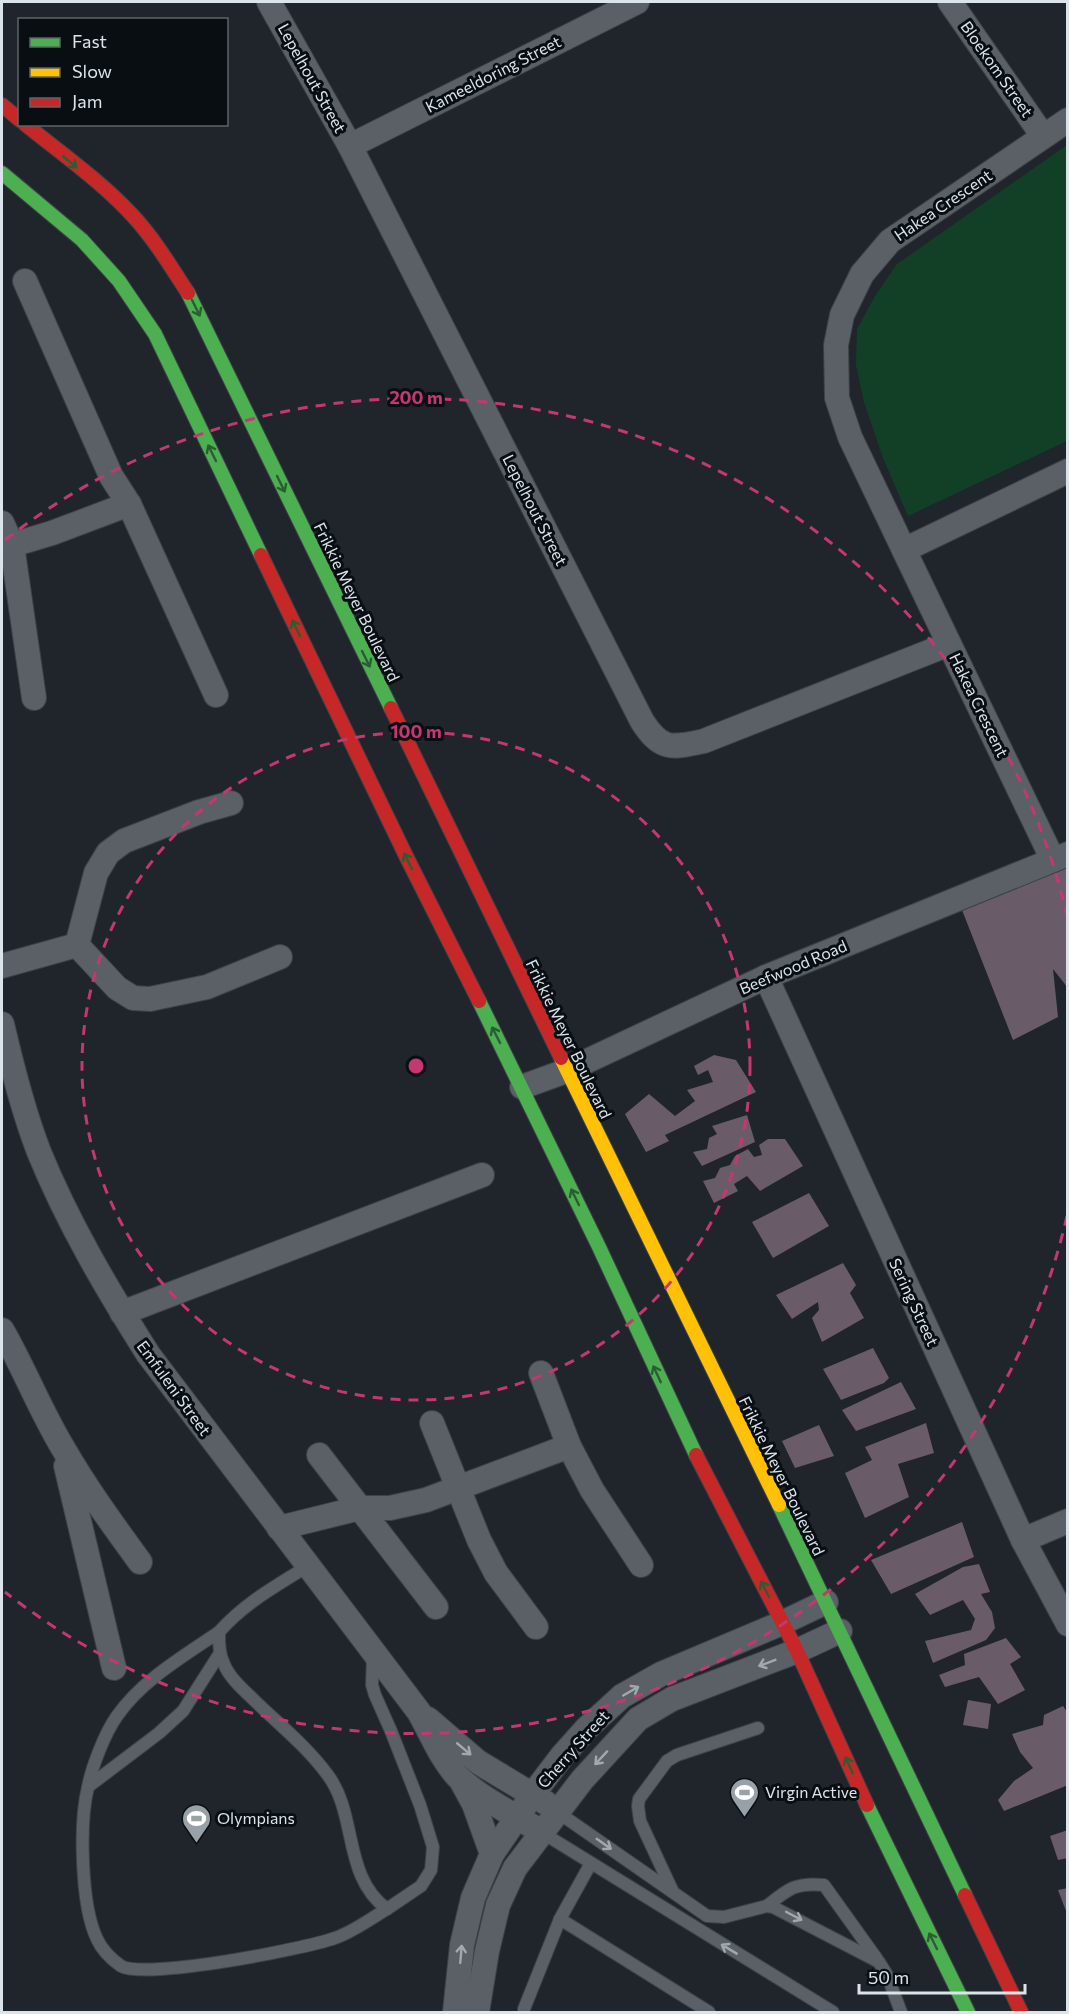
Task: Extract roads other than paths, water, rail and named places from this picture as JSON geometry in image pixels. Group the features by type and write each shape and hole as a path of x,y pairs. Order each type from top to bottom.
{"street":[{"name":"Lepelhout Street","path":"269,2 350,146 642,721 652,736 666,745 681,746 704,741 949,644"},
{"name":"Kameeldoring Street","path":"350,146 637,2"},
{"name":"Bloekom Street","path":"950,2 1043,136"},
{"path":"2,105 18,118"},
{"name":"Hakea Crescent","path":"1060,857 949,644 850,436 837,398 836,345 842,315 862,274 890,241 1068,120"},
{"name":"Frikkie Meyer Boulevard","path":"27,126 133,217 159,248 190,296 840,1631 1022,2013"},
{"path":"2,173 82,240 119,281 155,334 406,856 599,1247 682,1428 797,1651 881,1836 966,2010 979,1996"},
{"path":"25,281 111,476 129,504 216,695"},
{"path":"904,550 1068,471"},
{"path":"7,546 52,533 129,504"},
{"path":"2,523 34,698"},
{"path":"77,945 96,873 108,853 124,841 231,803"},
{"name":"Beefwood Road","path":"522,1088 566,1071 766,977 1060,857"},
{"path":"77,945 117,988 133,998 150,999 207,987 279,957"},
{"path":"2,966 77,945"},
{"name":"Sering Street","path":"766,977 1023,1540 1068,1624"},
{"name":"Emfuleni Street","path":"2,1024 14,1077 39,1151 75,1231 148,1354 419,1712 444,1758 458,1777 541,1832"},
{"path":"122,1313 482,1175"},
{"path":"2,1329 62,1446 99,1505 140,1562"},
{"path":"541,1373 569,1446 592,1490 641,1565"},
{"path":"432,1423 479,1540 496,1573 536,1627"},
{"path":"62,1446 114,1668"},
{"path":"279,1528 360,1509 406,1505 458,1489 569,1446"},
{"path":"319,1455 436,1607"},
{"path":"1023,1540 1068,1521"},
{"name":"Cherry Street","path":"455,2013 462,1945 473,1898 492,1854 533,1794 587,1728 622,1696 661,1674 782,1623 825,1602"},
{"name":"Cherry Street","path":"477,2013 486,1951 498,1905 515,1868 556,1810 638,1719 672,1700 797,1651 840,1631"},
{"name":"Emfuleni Street","path":"419,1712 478,1762 556,1810"},
{"path":"458,1777 474,1804 492,1854"},
{"path":"988,1979 993,1956"}],"lane":[{"path":"308,1566 260,1595 237,1613 219,1632 166,1668 137,1693 117,1716 88,1786 82,1843 89,1907 97,1939 109,1957 124,1968 153,1970 284,1952 337,1938 421,1886 431,1870 433,1847 392,1731 375,1695 372,1685 374,1653"},
{"path":"219,1632 220,1653 224,1666 241,1688 328,1774 339,1794 359,1874 374,1899 387,1909"},
{"path":"88,1786 183,1711 220,1653"},
{"path":"673,1893 640,1821 639,1799 667,1761 677,1755 759,1728"},
{"path":"556,1810 707,1916 715,1918 767,1906 794,1886 807,1883 824,1885 887,1975 901,2013"},
{"path":"541,1832 833,2013"},
{"path":"524,2009 560,1920 591,1863"},
{"path":"767,1906 781,1909 879,1962"},
{"path":"560,1920 709,2013"}],"place":[{"name":"Virgin Active","path":"744,1818"},
{"name":"Olympians","path":"196,1844"}]}
